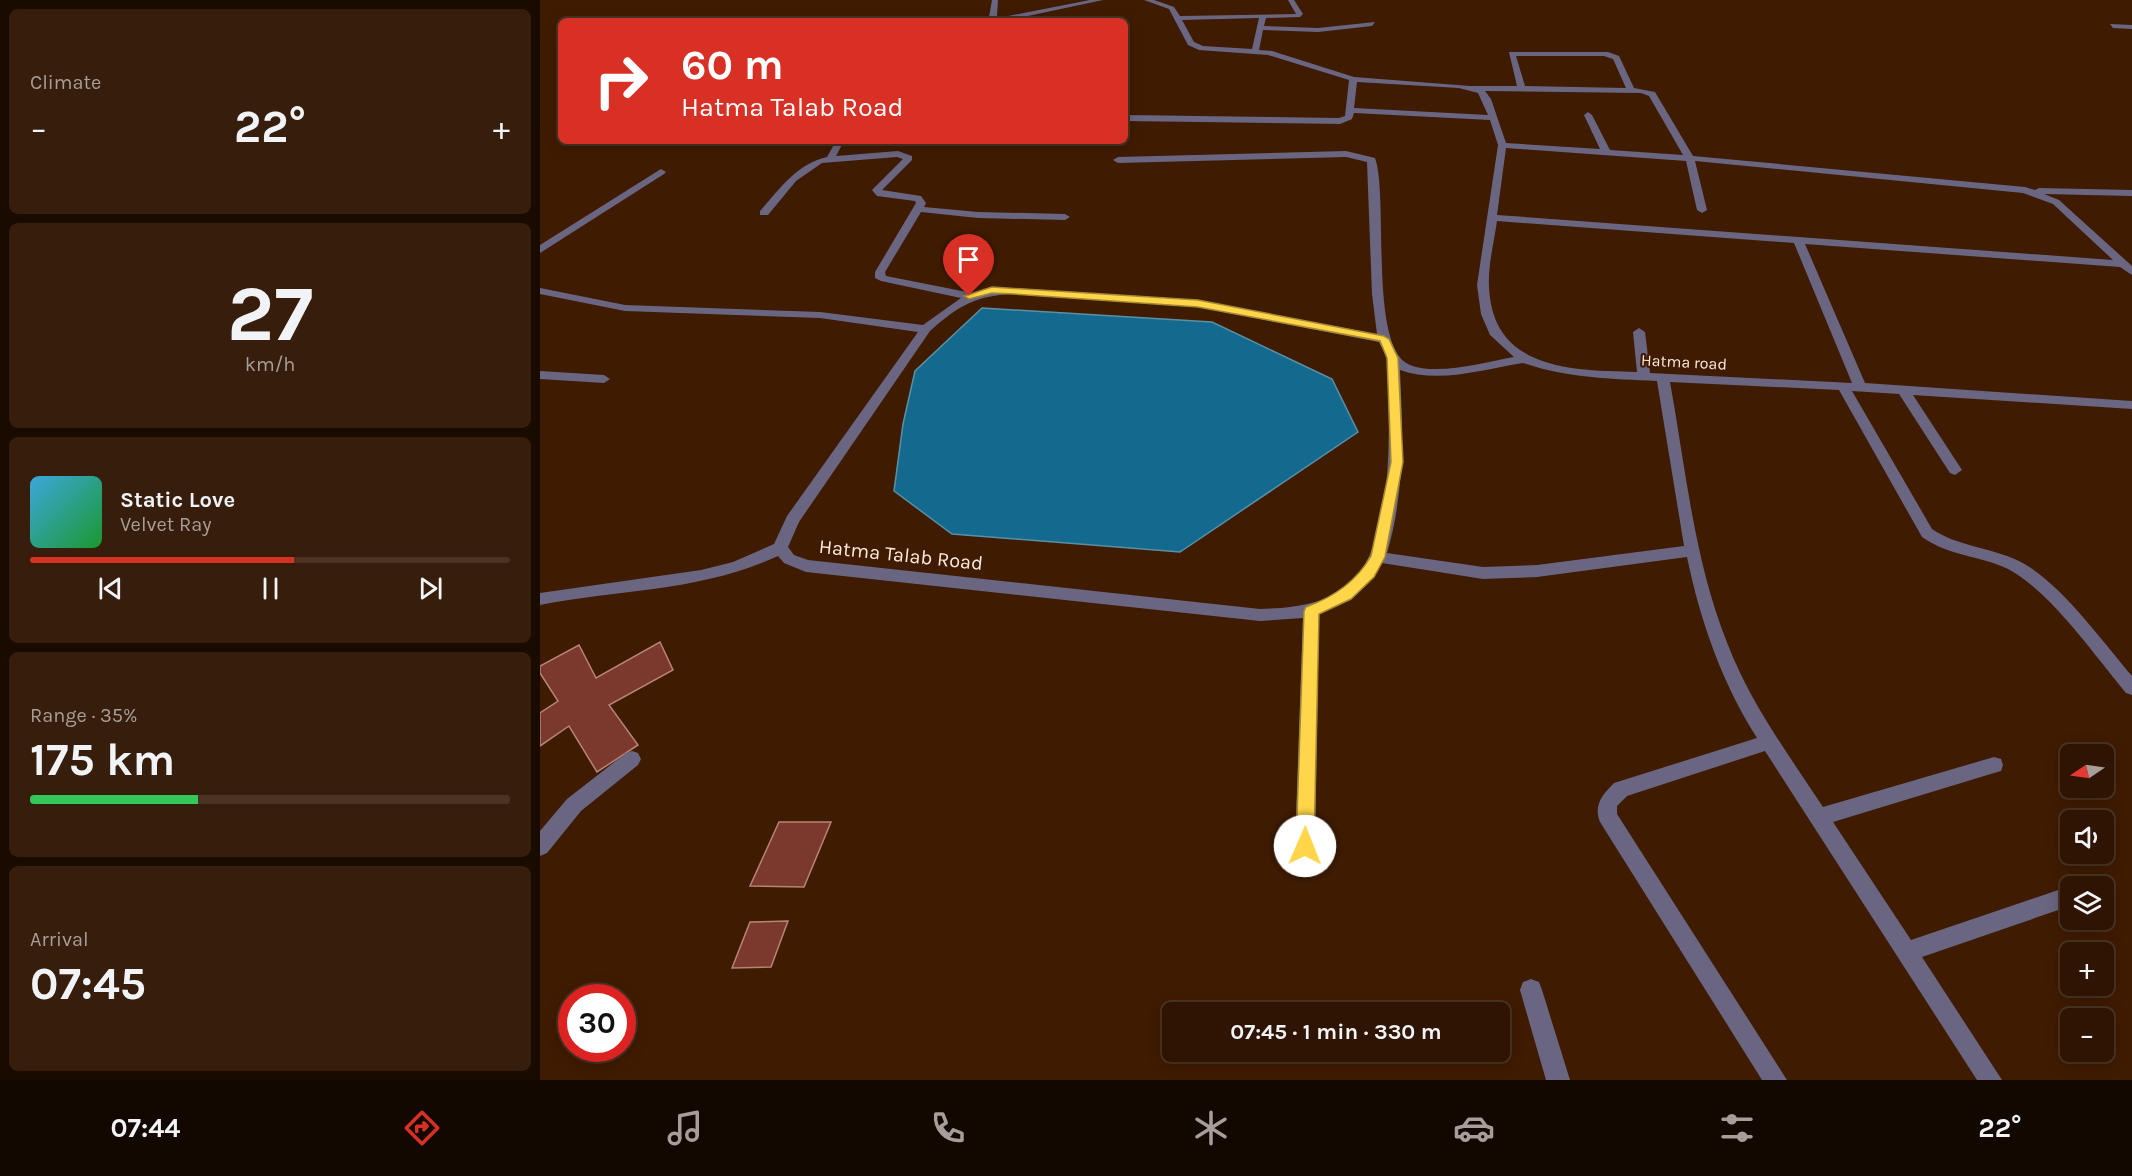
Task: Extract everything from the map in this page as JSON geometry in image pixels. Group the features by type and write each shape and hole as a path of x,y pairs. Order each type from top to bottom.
{"street":[{"path":"995,0 993,16 1000,18"},
{"path":"1008,18 1100,0"},
{"path":"1147,0 1172,8 1191,44 1195,46 1281,55 1353,79 1476,89 1631,90 1652,94 1690,159 1702,210"},
{"path":"1179,18 1298,16 1300,14 1292,0"},
{"path":"1255,51 1263,16"},
{"path":"1260,28 1318,30 1372,24"},
{"path":"2113,26 2132,27"},
{"path":"1521,88 1512,54 1593,54 1616,58 1631,90"},
{"path":"1128,118 1340,121 1349,117 1353,79"},
{"name":"Hatma road","path":"1476,89 1487,99 1502,145 1483,285 1487,314 1496,335 1524,359 1550,368 1584,374 2132,405"},
{"path":"1349,110 1493,118"},
{"path":"1588,115 1606,152"},
{"path":"830,159 838,144"},
{"path":"1502,145 1690,159 2025,190 2132,193"},
{"name":"Hatma Talab Road","path":"780,548 789,559 806,566 1260,615 1293,615 1329,605 1346,595 1369,573 1378,557 1397,462 1392,358 1384,339 1378,294 1372,160 1346,154 1118,160"},
{"path":"764,213 806,167 819,160 905,155 909,158 907,163 877,190 880,194 918,198 921,203 880,272 881,279 969,296"},
{"path":"540,250 662,172"},
{"path":"2025,190 2056,202 2132,272"},
{"path":"918,209 978,215 1065,217"},
{"path":"1492,218 2121,264"},
{"path":"1798,241 1861,388"},
{"path":"540,598 598,588 690,578 727,570 780,548 792,520 926,329 946,310 969,296 992,290 1198,304 1384,339"},
{"path":"540,291 625,308 820,315 926,329"},
{"path":"540,305 557,295"},
{"path":"1639,332 1644,377"},
{"path":"1392,358 1406,368 1435,371 1524,359"},
{"path":"540,375 604,379"},
{"path":"1663,377 1694,550 1716,635 1733,678 1769,742 1989,1080"},
{"path":"1844,387 1927,533 1953,549 2021,570 2051,596 2132,688"},
{"path":"1904,391 1955,470"},
{"path":"1378,557 1483,573 1537,571 1694,550"},
{"path":"1305,846 1311,611"},
{"path":"2112,664 2132,674"},
{"path":"1769,742 1621,789 1608,802 1607,816 1775,1080"},
{"path":"540,846 574,804 632,759"},
{"path":"1818,818 1994,765"},
{"path":"1906,952 2060,899"},
{"path":"1531,990 1558,1080"}],"water":[{"path":"982,308 1212,322 1332,379 1358,432 1180,552 952,534 894,491 903,424 915,371"}],"building":[{"path":"660,642 673,670 609,705 638,745 597,772 569,726 540,746 540,713 558,701 540,673 540,666 579,645 596,678"},
{"path":"779,822 831,822 804,887 750,886"},
{"path":"788,921 771,967 732,968 750,922"}],"route":[{"path":"969,296 992,290 1198,304 1264,314 1384,339 1392,358 1397,462 1392,495 1378,557 1369,573 1346,595 1329,605 1311,611 1305,846"}]}
